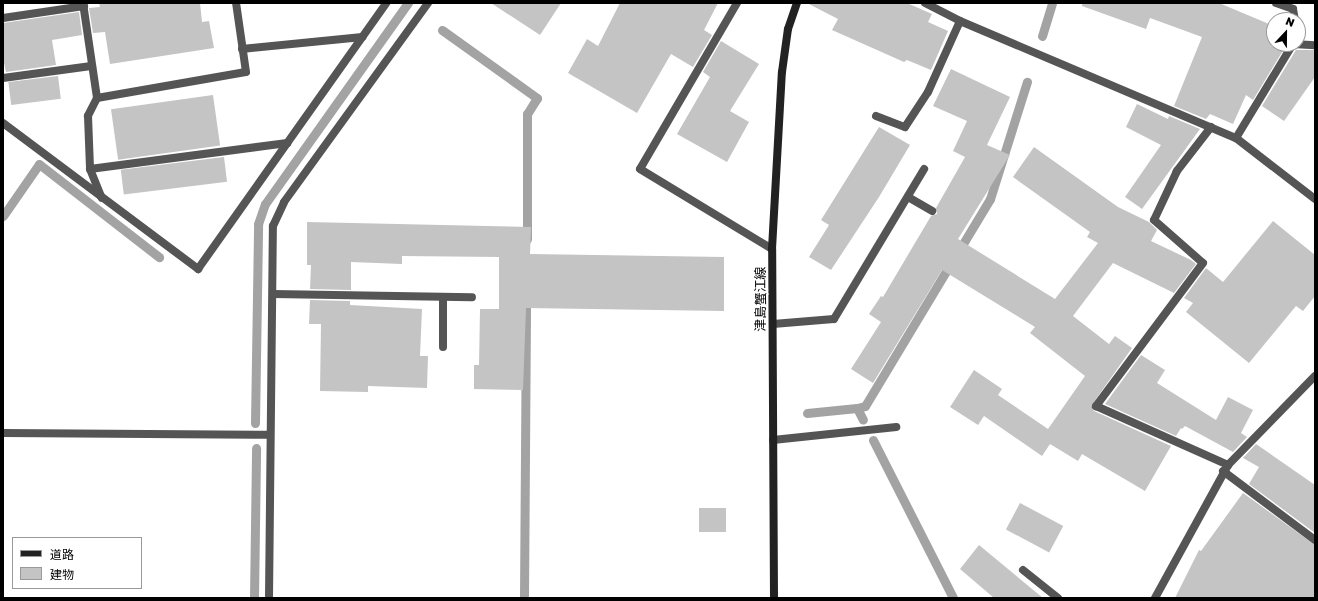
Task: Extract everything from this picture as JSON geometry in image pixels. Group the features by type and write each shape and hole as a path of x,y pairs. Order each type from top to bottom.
{"main road":[{"name":"津島蟹江線","path":"774,598 772,249 782,72 788,29 797,3"}],"street":[{"path":"96,98 246,72 236,3"},
{"path":"3,124 198,269 386,3"},
{"path":"269,598 273,226 284,202 428,3"},
{"path":"737,3 640,170 772,249"},
{"path":"925,3 960,21 1236,138 1315,199"},
{"path":"1276,3 1293,9 1294,12"},
{"path":"3,18 83,4 96,98 88,116 90,169 102,198"},
{"path":"876,116 905,128 928,92 960,21"},
{"path":"242,49 362,37"},
{"path":"1236,138 1293,44 1315,45"},
{"path":"3,78 91,66"},
{"path":"1211,127 1177,171 1154,220 1203,263 1096,406 1225,468 1315,540"},
{"path":"90,169 287,143"},
{"path":"772,324 834,319 924,169"},
{"path":"908,197 932,211"},
{"path":"273,294 472,297"},
{"path":"443,297 443,347"},
{"path":"1156,598 1225,468 1315,376"},
{"path":"773,440 896,427"},
{"path":"3,433 270,435"},
{"path":"1023,570 1058,598"}],"building":[{"path":"99,3 200,3 202,22 209,21 214,48 110,64 105,32 93,33 89,8 100,7"},
{"path":"491,3 561,3 540,35"},
{"path":"620,3 718,3 704,30 712,35 693,67 671,54 637,113 568,73 587,39 598,46"},
{"path":"807,3 907,3 932,14 928,22 948,31 931,70 907,60 904,62 832,30 838,19"},
{"path":"1082,3 1219,3 1266,23 1266,52 1282,52 1253,100 1246,95 1233,124 1210,114 1206,119 1174,106 1202,37 1150,18 1146,29 1082,6"},
{"path":"79,12 82,35 52,40 56,65 6,72 3,58 3,23"},
{"path":"721,41 759,64 730,111 749,122 727,162 677,134 710,77 703,72"},
{"path":"1315,50 1315,77 1284,121 1262,106 1295,52"},
{"path":"951,69 1010,97 987,145 1010,155 958,239 1055,299 1098,243 1087,237 1090,232 1013,177 1034,147 1118,207 1149,222 1157,230 1151,241 1191,260 1196,264 1174,293 1113,263 1073,316 1109,344 1115,336 1132,348 1091,406 1094,411 1171,446 1145,491 1082,454 1078,461 1050,444 1042,456 984,416 978,425 950,407 974,370 1002,389 998,395 1048,429 1085,376 1030,333 1035,327 942,270 873,383 851,369 881,322 869,314 881,296 883,297 931,216 937,214 936,208 965,157 953,151 967,121 933,106"},
{"path":"58,76 61,99 11,105 8,82"},
{"path":"213,95 220,146 118,160 111,109"},
{"path":"1137,104 1168,119 1169,116 1200,129 1142,209 1125,197 1161,145 1126,127"},
{"path":"879,127 910,145 879,197 831,270 809,257 829,225 821,220"},
{"path":"224,157 227,182 124,194 121,170"},
{"path":"1273,221 1315,255 1315,296 1303,311 1296,306 1249,363 1186,312 1193,303 1184,298 1206,268 1223,282"},
{"path":"307,222 531,227 530,254 724,257 724,311 526,308 523,390 474,389 474,365 479,365 480,309 499,309 499,257 402,256 402,264 351,262 351,290 310,289 311,265 307,265"},
{"path":"310,300 350,301 350,305 422,309 420,356 428,356 427,388 368,386 368,392 320,391 321,324 309,324"},
{"path":"1141,355 1165,370 1157,383 1216,420 1228,397 1253,410 1241,433 1247,437 1233,452 1185,426 1182,429 1181,428 1176,436 1105,404"},
{"path":"1256,444 1315,485 1315,533 1249,484 1259,467 1243,458"},
{"path":"1243,493 1315,545 1315,598 1175,598 1199,550 1201,551"},
{"path":"1020,503 1063,526 1049,552 1006,529"},
{"path":"699,508 726,508 726,532 699,532"},
{"path":"979,545 1043,598 994,598 960,569"}],"waterway":[{"path":"255,423 258,224 265,204 408,3"},
{"path":"1042,36 1052,3"},
{"path":"442,30 537,98 527,114 527,239"},
{"path":"958,252 990,199 1027,82"},
{"path":"3,216 39,164 159,257"},
{"path":"857,408 865,406 951,263"},
{"path":"524,598 526,296"},
{"path":"807,413 857,408 863,420"},
{"path":"873,440 953,598"},
{"path":"254,598 256,448"}]}
